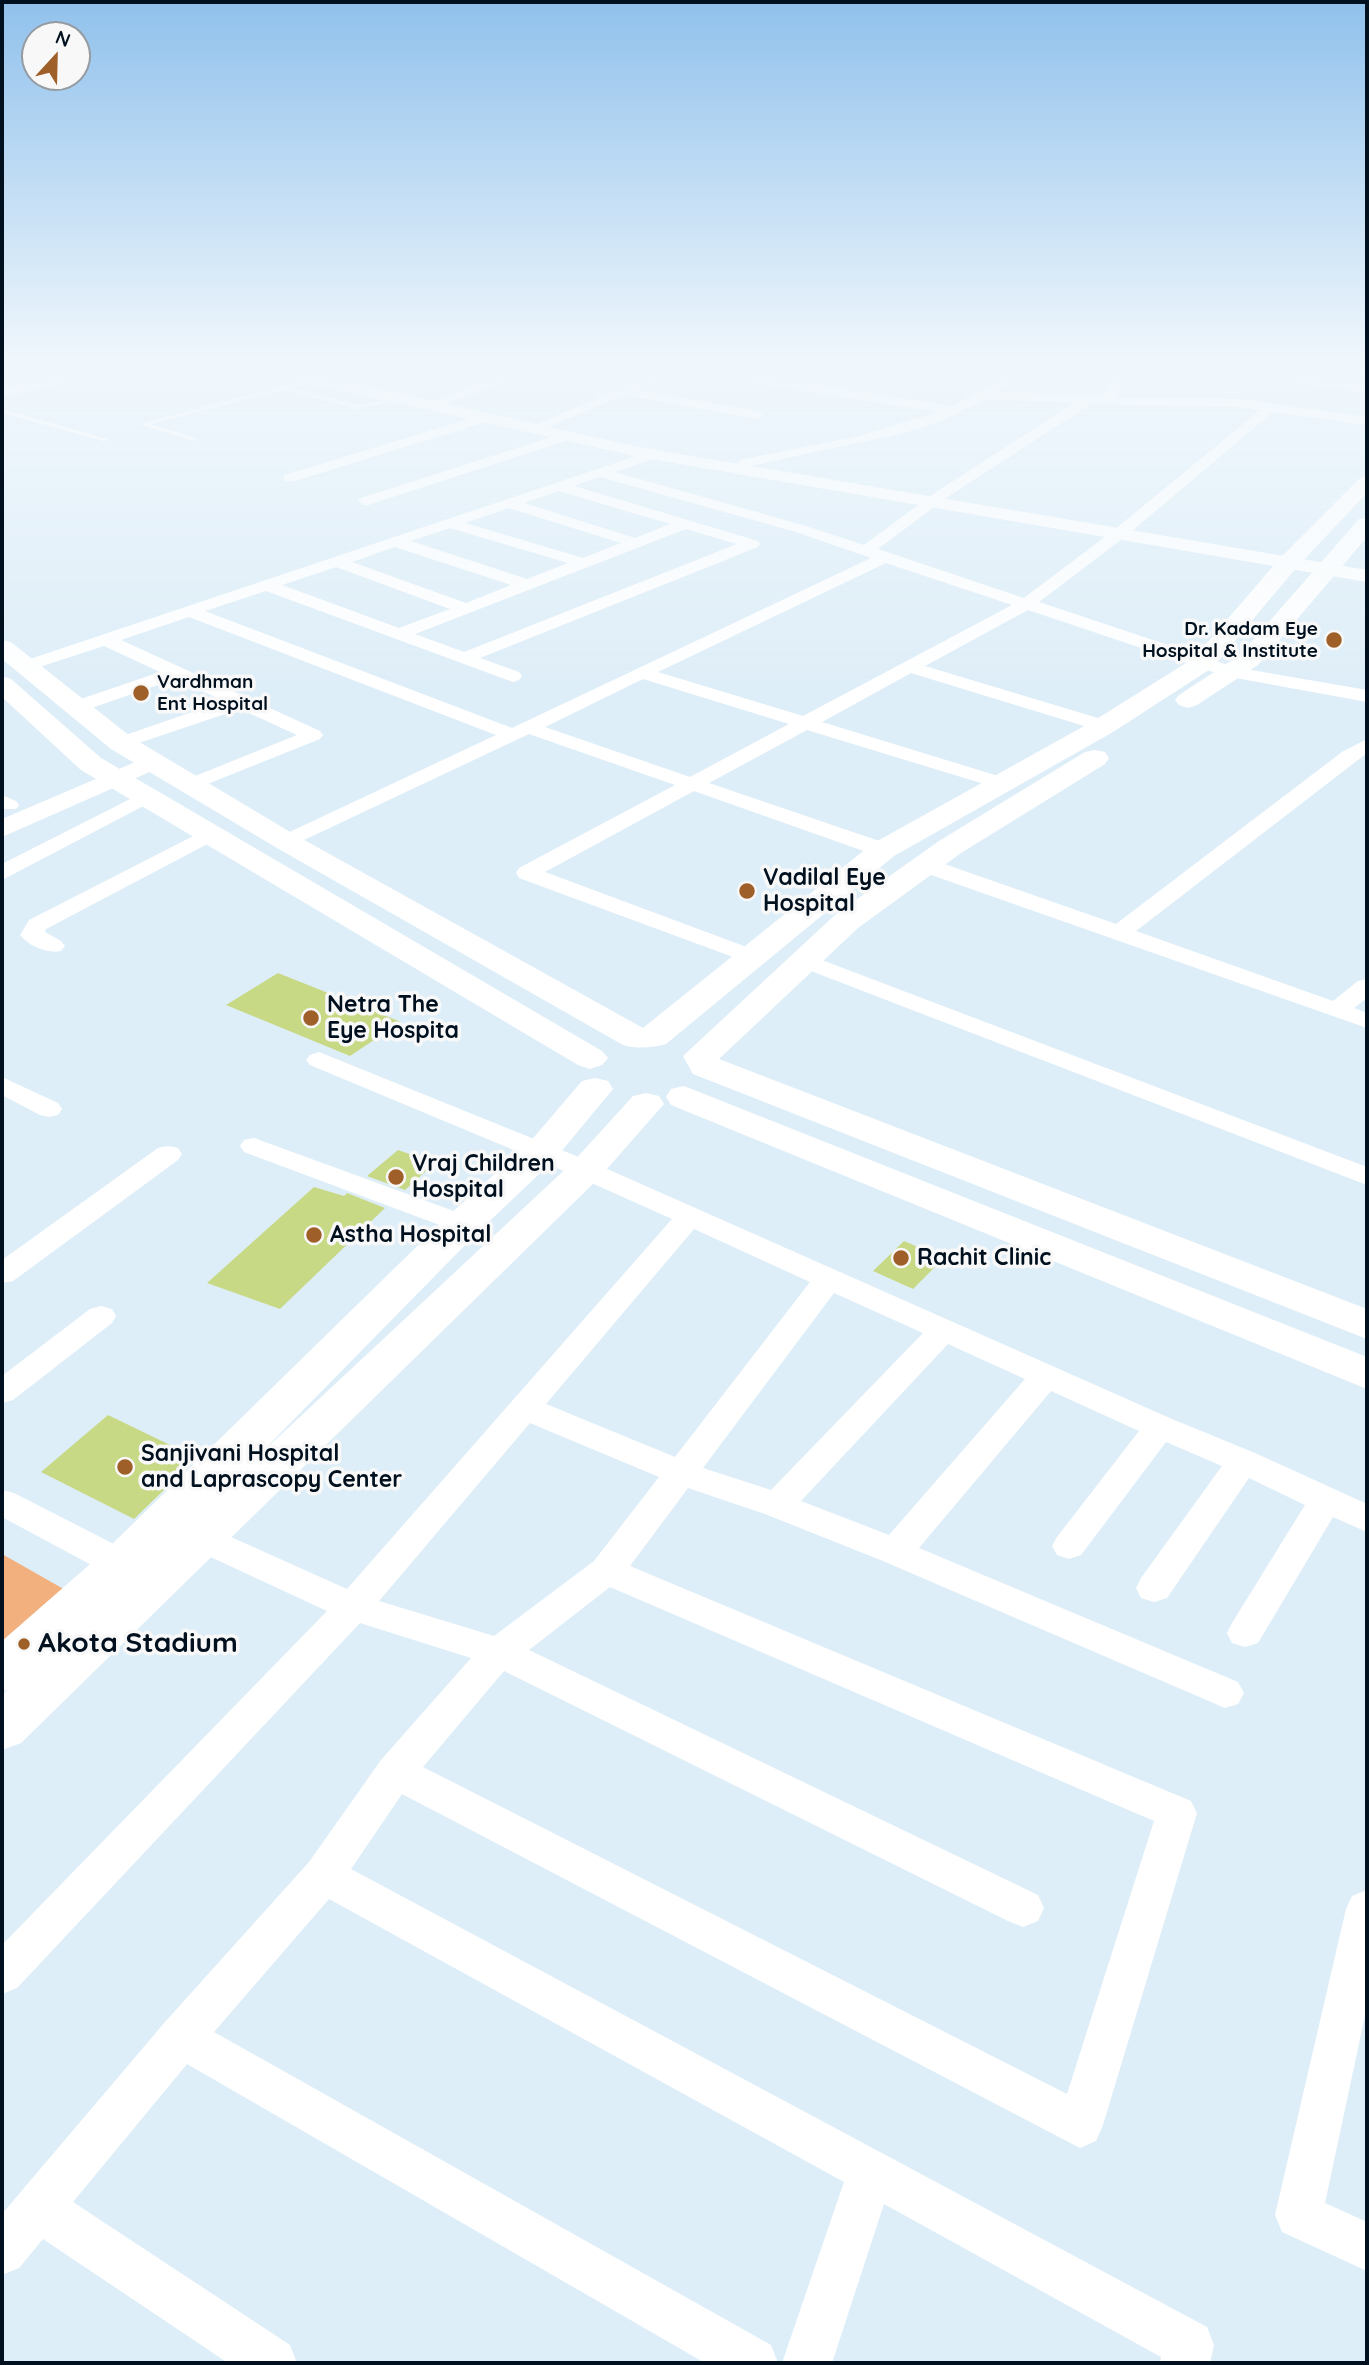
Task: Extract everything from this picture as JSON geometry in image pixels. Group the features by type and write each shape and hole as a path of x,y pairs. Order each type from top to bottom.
{"main road":[{"path":"644,1038 752,957 883,850 1104,726 1203,663 1294,557 1367,482"},
{"path":"2,1671 138,1573 201,1538 586,1170 684,1081 847,921 925,865 1249,660 1367,524"},
{"path":"2,647 13,676 102,771 209,834 593,1074 617,1100 684,1081 1367,1325"},
{"path":"13,676 76,707 134,751 287,842 644,1038"},
{"path":"2,1728 138,1573 463,1224 542,1151 593,1074 601,1049 616,1042 644,1038 681,1044 684,1081"},
{"path":"684,1081 1367,1374"}],"street":[{"path":"290,478 308,472"},
{"path":"366,501 455,472"},
{"path":"772,472 1294,557 1333,564 1367,576"},
{"path":"797,472 937,498"},
{"path":"865,551 976,472"},
{"path":"752,957 527,873 1026,604 1192,472"},
{"path":"13,676 106,640 603,473 801,529 1231,672 1367,696"},
{"path":"464,658 752,544 561,487"},
{"path":"511,504 636,543"},
{"path":"452,524 584,564"},
{"path":"400,634 685,524"},
{"path":"731,538 801,529"},
{"path":"397,542 527,585"},
{"path":"287,842 885,557"},
{"path":"338,562 467,608"},
{"path":"1333,564 1367,564"},
{"path":"268,586 513,676"},
{"path":"191,612 519,730 883,850"},
{"path":"106,640 313,735 190,785"},
{"path":"909,667 1104,726"},
{"path":"76,707 176,672"},
{"path":"642,673 1001,783"},
{"path":"4,811 102,771 134,751 241,702"},
{"path":"1119,933 1367,745"},
{"path":"2,873 146,797"},
{"path":"52,946 32,935 37,926 209,834"},
{"path":"925,865 1367,1021"},
{"path":"806,961 1367,1177"},
{"path":"1336,1010 1367,986"},
{"path":"319,1059 586,1170 1160,1427 1243,1461 1367,1519"},
{"path":"2,1085 49,1109"},
{"path":"254,1146 463,1224"},
{"path":"2,1274 168,1154"},
{"path":"2,1974 353,1606 690,1216"},
{"path":"2,2251 181,2037 324,1875 395,1772 499,1652 607,1571 829,1278"},
{"path":"2,1392 101,1316"},
{"path":"777,1505 944,1330"},
{"path":"895,1552 1046,1376"},
{"path":"525,1408 681,1473 777,1505 895,1552 1225,1693"},
{"path":"1069,1546 1160,1427"},
{"path":"1154,1588 1243,1461"},
{"path":"1245,1633 1325,1501"},
{"path":"2,1502 138,1573"},
{"path":"201,1538 353,1606 499,1652 1023,1908"},
{"path":"395,1772 1080,2125 1177,1813 607,1571"},
{"path":"324,1875 1189,2345 1185,2363"},
{"path":"1367,1909 1299,2215 1367,2247"},
{"path":"181,2037 753,2363"},
{"path":"807,2363 871,2172"},
{"path":"38,2207 272,2363"}],"shaded area":[{"name":"Akota Stadium","path":"2,1554 90,1604 2,1683"}],"building":[{"path":"278,973 401,1022 350,1056 226,1005"},
{"path":"398,1150 435,1163 405,1190 367,1176"},
{"path":"314,1187 344,1196 347,1193 385,1208 280,1309 207,1283"},
{"path":"904,1241 944,1258 913,1289 873,1271"},
{"path":"108,1415 197,1458 134,1519 41,1472"}],"place":[{"name":"Dr. Kadam Eye Hospital & Institute","path":"1334,640"},
{"name":"Vardhman Ent Hospital","path":"141,693"},
{"name":"Vadilal Eye Hospital","path":"747,891"},
{"name":"Netra The Eye Hospita","path":"311,1018"},
{"name":"Vraj Children Hospital","path":"396,1177"},
{"name":"Astha Hospital","path":"314,1235"},
{"name":"Rachit Clinic","path":"901,1258"},
{"name":"Sanjivani Hospital and Laprascopy Center","path":"125,1467"},
{"name":"Akota Stadium","path":"24,1644"}]}
